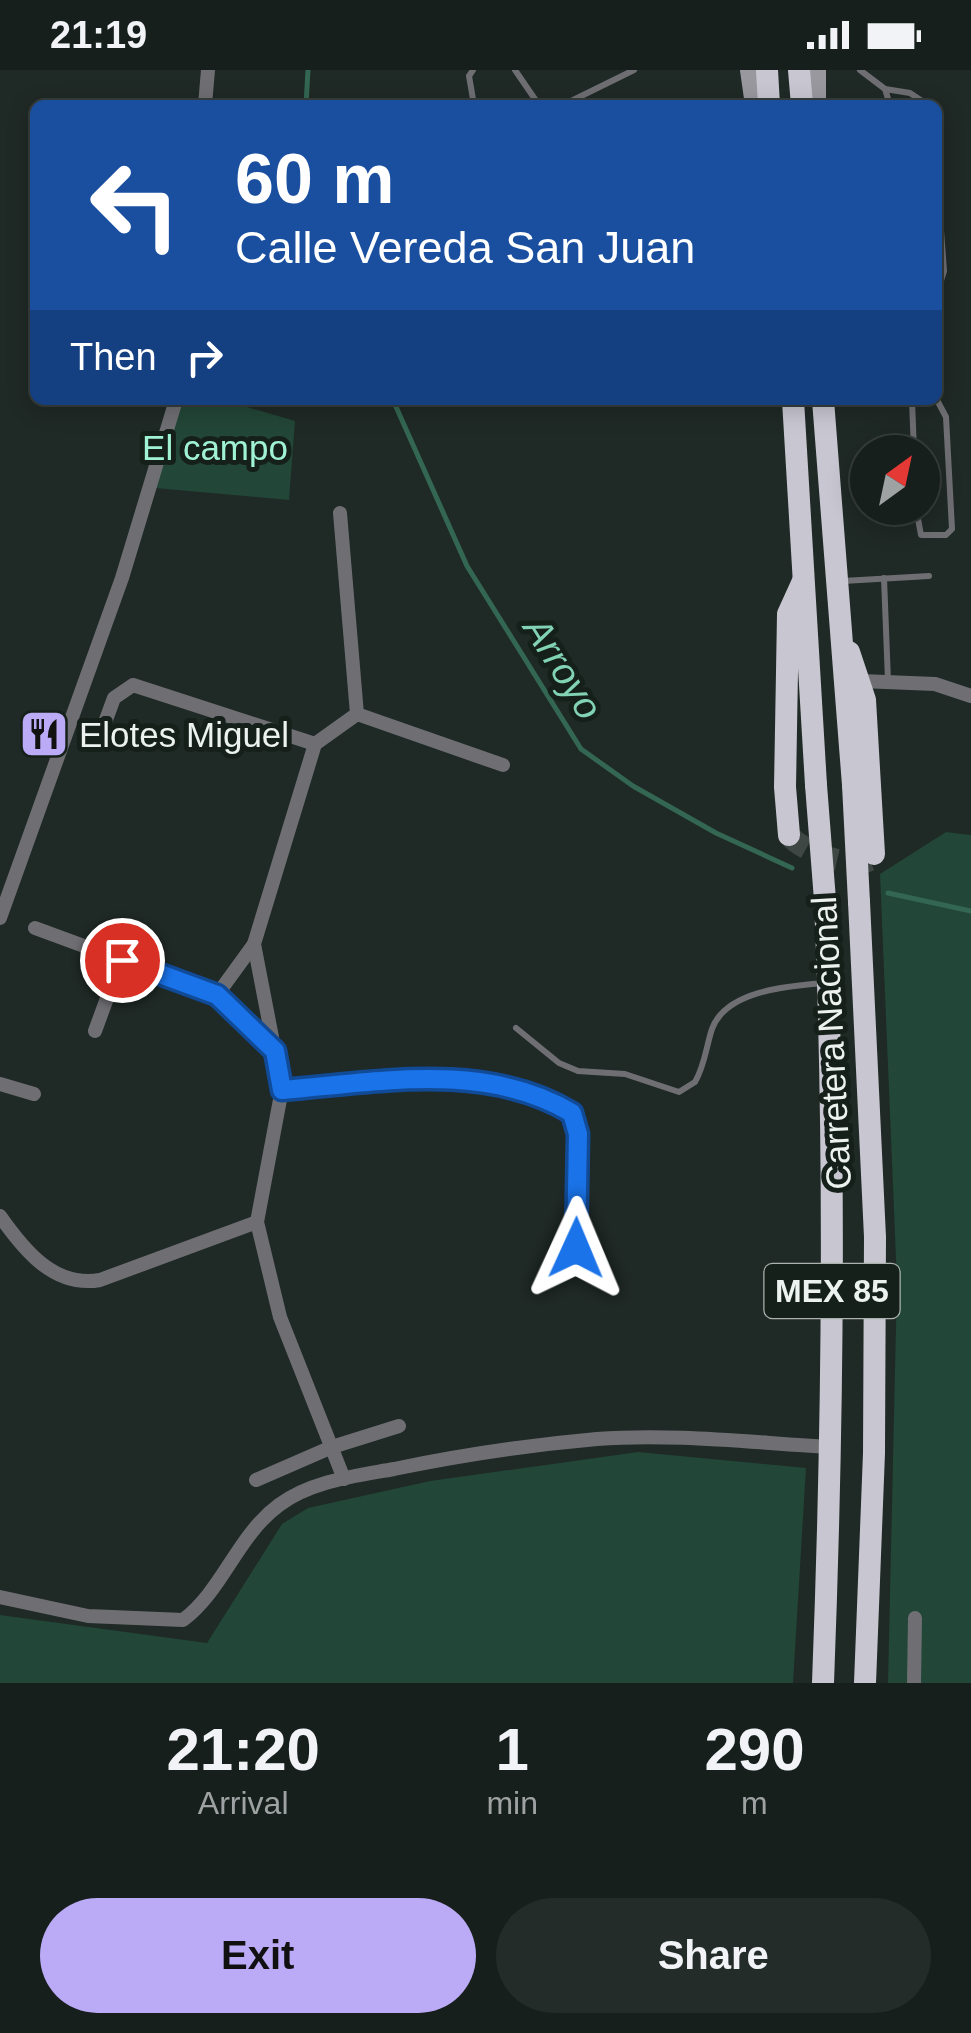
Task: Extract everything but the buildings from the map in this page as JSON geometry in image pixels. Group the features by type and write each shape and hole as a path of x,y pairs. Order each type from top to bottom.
{"highway":[{"path":"767,70 769,100"},
{"path":"800,70 802,100"},
{"name":"Carretera Nacional","path":"794,405 828,982 832,1447 824,1683"},
{"name":"Carretera Nacional","path":"823,405 853,784 875,1237 874,1453 865,1683"},
{"name":"MEX 85","path":"789,835 788,614 805,578"},
{"name":"MEX 85","path":"840,630 861,681 874,854"}],"main road":[{"path":"750,70 754,100"},
{"path":"816,70 816,100"}],"street":[{"path":"205,100 208,70"},
{"path":"0,918 134,542 175,405"},
{"path":"340,514 357,714"},
{"path":"861,681 935,684 971,696"},
{"path":"100,736 114,698 132,686 315,744"},
{"path":"217,995 254,944 315,744 357,714"},
{"path":"357,714 502,765"},
{"path":"35,928 217,995 275,1051"},
{"path":"254,944 282,1090 257,1222 280,1317 344,1479"},
{"path":"95,1031 122,960"},
{"path":"282,1090 455,1079 497,1086 560,1106 577,1121 576,1248"},
{"path":"0,1084 34,1094"},
{"path":"0,1216 48,1269 78,1282 100,1280 257,1222"},
{"path":"256,1480 332,1447 399,1426"},
{"path":"0,1597 88,1616 183,1620 260,1520 308,1490 466,1454 600,1439 832,1447"},
{"path":"914,1683 915,1618"}],"lane":[{"path":"473,70 469,76 473,100"},
{"path":"515,70 535,100"},
{"path":"572,100 634,70"},
{"path":"860,70 884,89 910,93 920,100"},
{"path":"884,89 888,100"},
{"path":"942,244 942,277"},
{"path":"912,405 913,435"},
{"path":"919,525 921,534 946,534 952,529 946,417 940,405"},
{"path":"836,581 929,576"},
{"path":"884,578 888,681"},
{"path":"516,1028 559,1063 578,1071 624,1074 679,1092 695,1082 718,1015 733,1003 792,986 828,982"}],"green space":[{"name":"El campo","path":"177,405 240,405 295,421 289,500 155,488"},
{"path":"946,832 971,835 971,1683 888,1683 897,1282 880,874"},
{"path":"638,1452 806,1468 793,1683 0,1683 0,1615 207,1643 282,1524 308,1508 430,1481"}],"waterway":[{"name":"Arroyo","path":"306,100 308,70"},
{"name":"Arroyo","path":"395,405 467,566 581,749 633,786 716,833 792,868"},
{"name":"Arroyo","path":"888,893 971,911"}],"tunnel":[{"path":"789,835 828,858 853,862 872,859"}],"place":[{"name":"Elotes Miguel","path":"44,734"}],"route":[{"path":"122,960 217,995 275,1051 282,1090 455,1079 497,1086 572,1113 578,1134 576,1248"}]}
